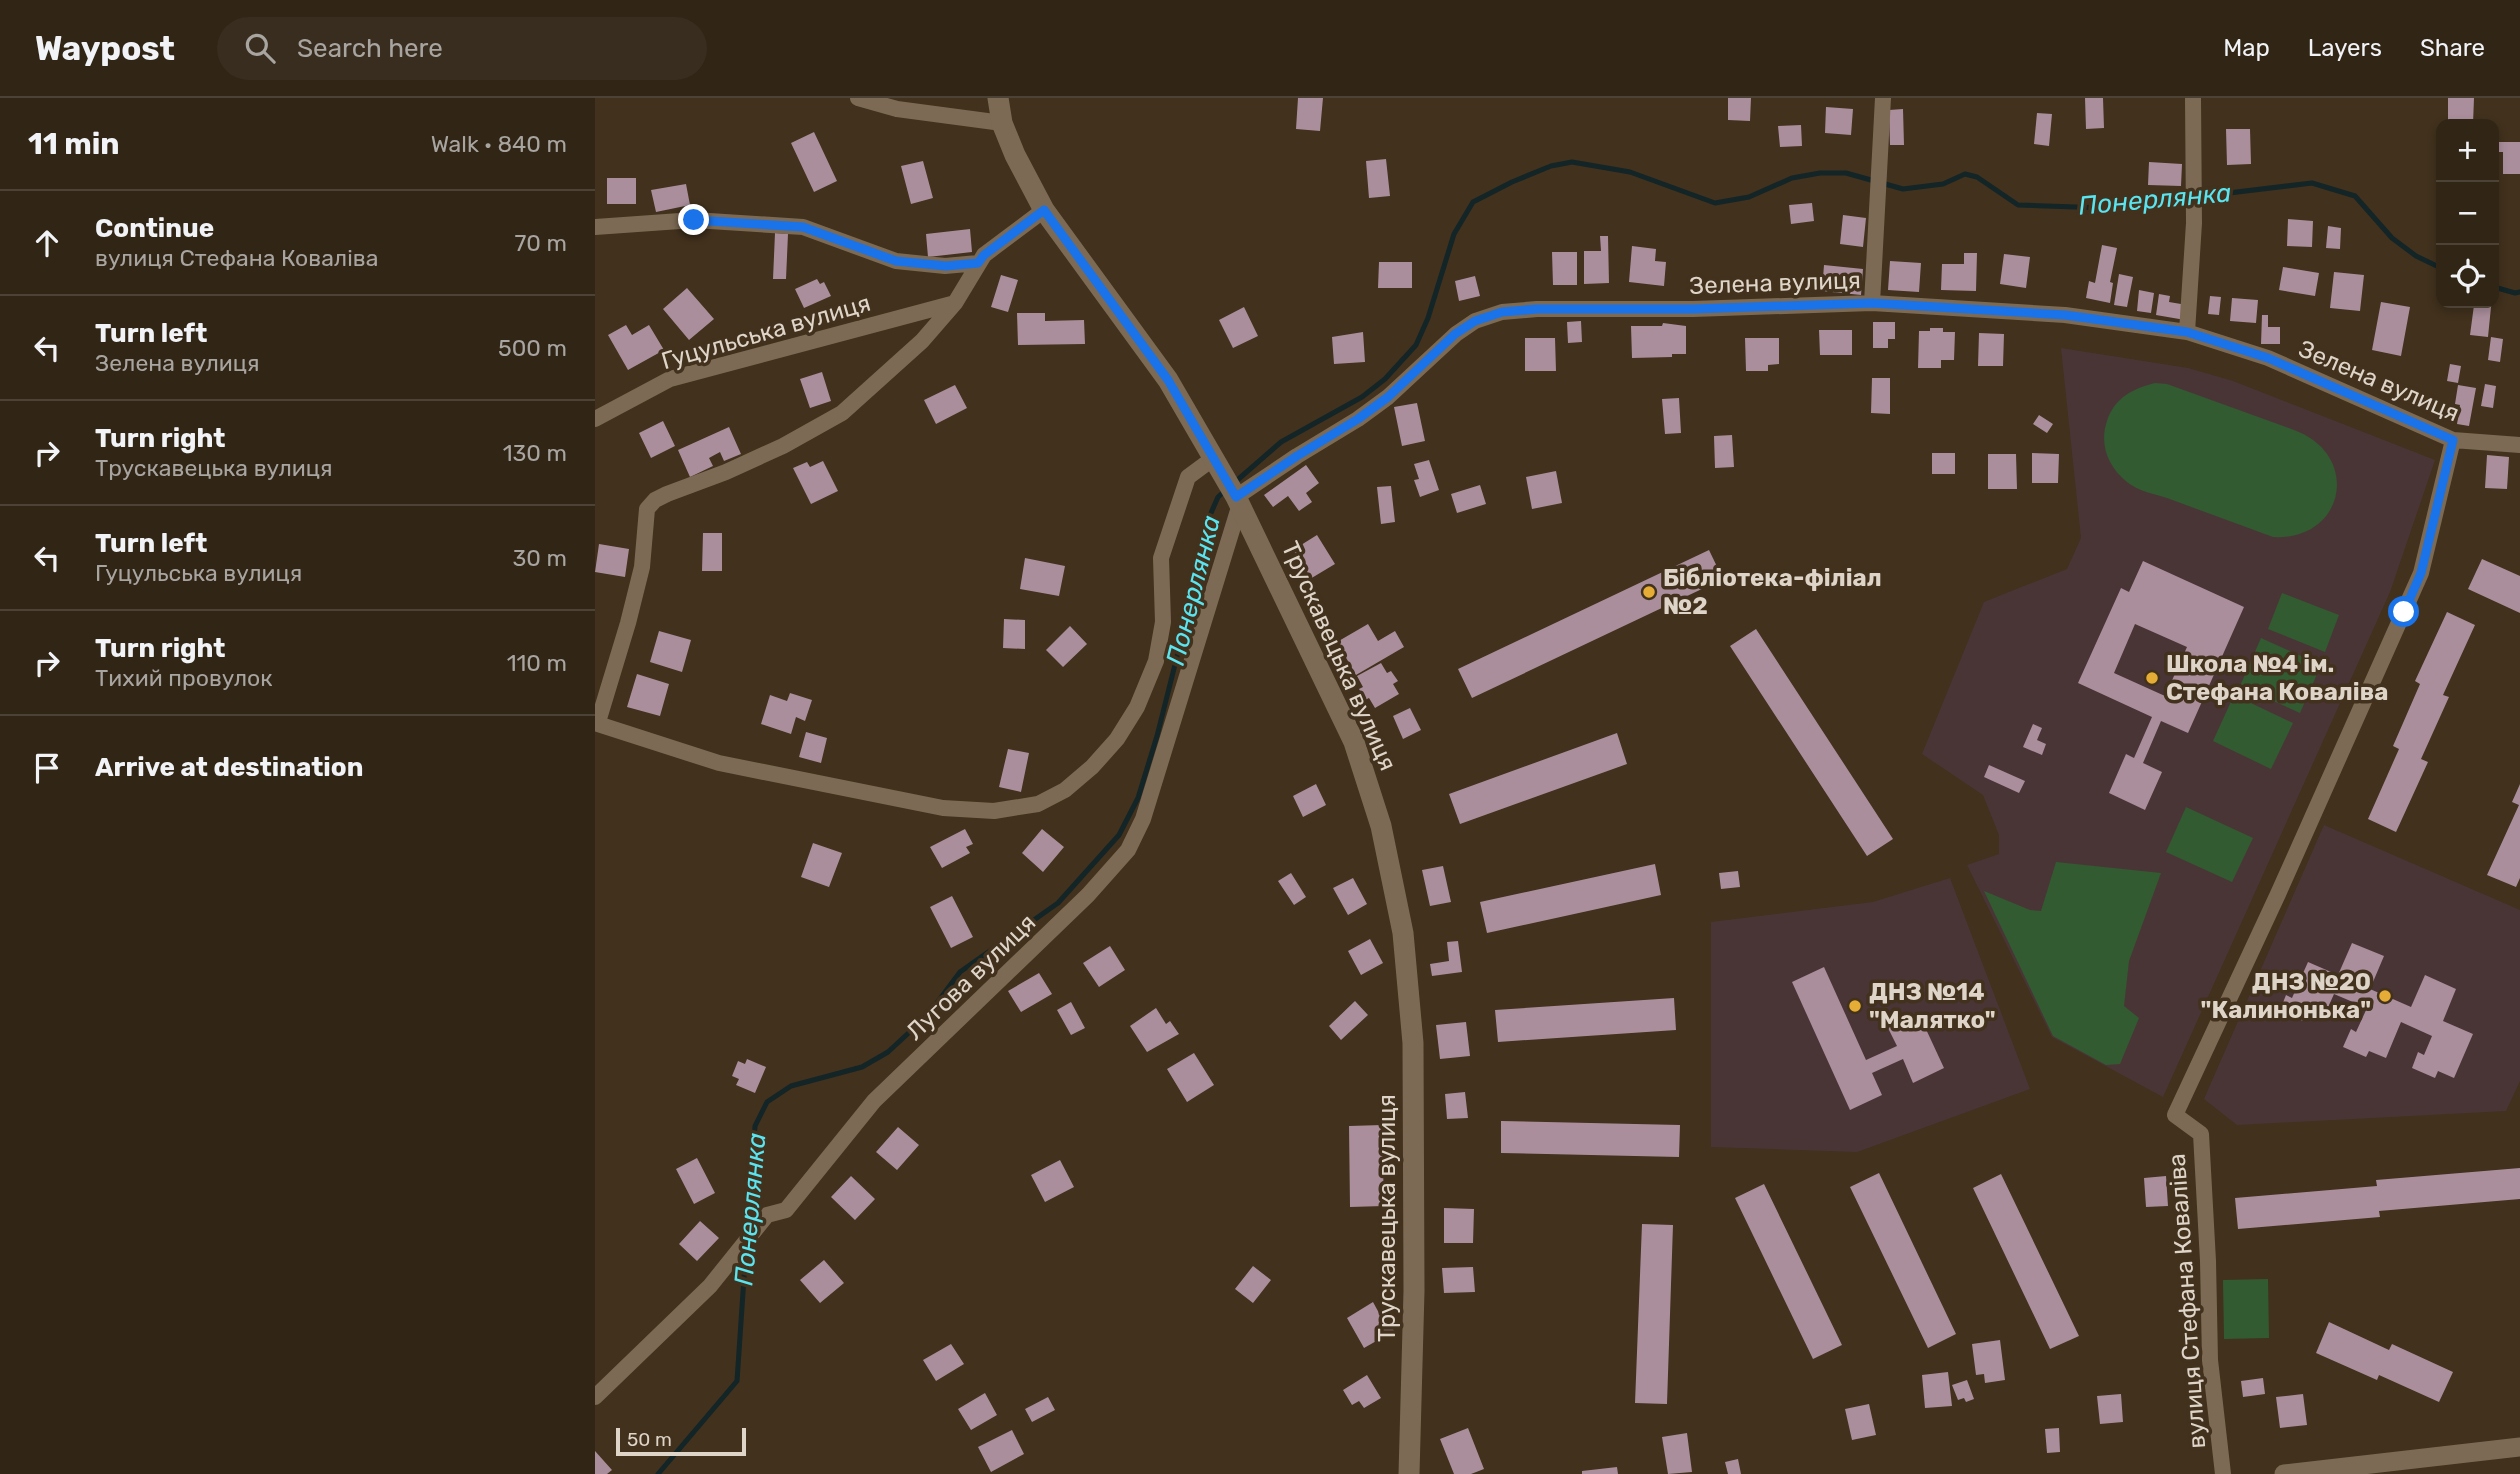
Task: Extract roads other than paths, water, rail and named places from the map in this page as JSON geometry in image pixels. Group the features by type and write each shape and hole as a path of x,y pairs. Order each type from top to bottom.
{"main road":[{"name":"Трускавецька вулиця","path":"998,98 1002,123 1015,155 1044,210 1168,380 1237,498 1354,743 1381,826 1403,933 1413,1043 1414,1304 1409,1474"}],"street":[{"path":"858,98 897,109 1002,123"},
{"path":"1872,303 1883,98"},
{"path":"2187,332 2194,223 2193,98"},
{"path":"1044,210 984,255 955,303 922,341 842,414 783,446 667,494 655,500 647,509 642,567 597,723 719,763 943,808 994,811 1038,804 1065,790 1092,767 1117,739 1137,708 1156,662 1163,622 1161,558 1188,477 1219,465"},
{"path":"595,227 694,220 803,227 896,261 946,266 978,263"},
{"name":"Гуцульська вулиця","path":"595,419 670,379 955,303"},
{"name":"Зелена вулиця","path":"1237,498 1388,397 1455,334 1475,321 1502,312 1537,309 1693,309 1872,303 2065,315 2187,332 2268,358 2453,440 2520,445"},
{"name":"вулиця Стефана Коваліва","path":"2223,1474 2210,1360 2201,1134 2175,1115 2284,882 2421,573 2453,440"},
{"name":"Лугова вулиця","path":"595,1396 711,1286 767,1214 786,1210 874,1101 1088,895 1128,850 1143,819 1237,498"},
{"path":"2284,1474 2520,1447"}],"waterway":[{"name":"Понерлянка","path":"1234,483 1281,442 1362,397 1385,379 1416,345 1428,318 1454,234 1473,202 1551,166 1572,162 1630,172 1715,203 1749,197 1792,178 1820,173 1846,173 1903,189 1943,184 1965,174 1977,177 2018,205 2104,208 2312,183 2355,196 2392,238 2416,256 2436,266"},
{"name":"Понерлянка","path":"2499,288 2520,292"},
{"name":"Понерлянка","path":"747,1231 755,1126 767,1102 791,1086 862,1067 888,1052 928,1015 960,972 1058,903 1119,835 1138,798 1157,736 1207,522 1218,497 1227,489"},
{"name":"Понерлянка","path":"658,1474 737,1381 746,1248"}],"place":[{"name":"Бібліотека-філіал №2","path":"1649,592"},
{"name":"Школа №4 ім. Стефана Коваліва","path":"2152,678"},
{"name":"ДНЗ №20 \"Калинонька\"","path":"2385,996"},
{"name":"ДНЗ №14 \"Малятко\"","path":"1855,1006"}]}
